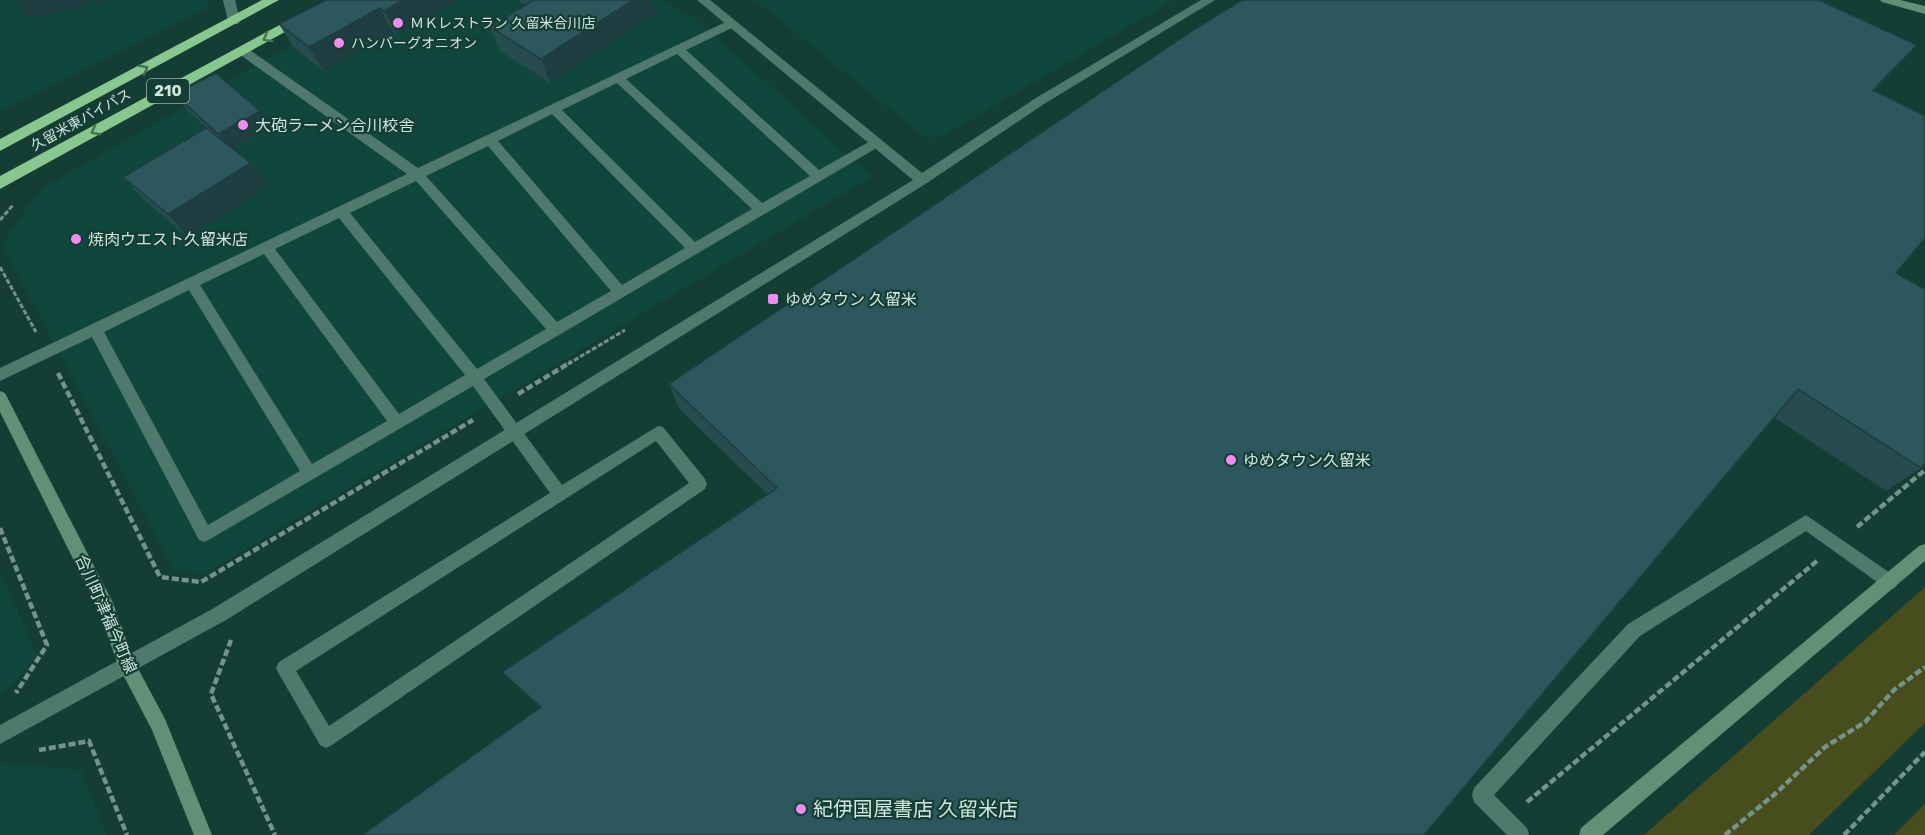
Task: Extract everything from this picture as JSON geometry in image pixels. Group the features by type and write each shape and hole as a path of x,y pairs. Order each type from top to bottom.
{"highway":[{"name":"久留米東バイパス","path":"0,146 272,0"},
{"name":"久留米東バイパス","path":"0,183 336,0"}],"street":[{"path":"229,0 234,21"},
{"path":"703,0 922,180"},
{"path":"0,735 220,614 512,431 922,180 1040,101 1209,0"},
{"path":"1886,0 1925,10"},
{"path":"0,375 732,23"},
{"path":"678,49 819,177"},
{"path":"243,51 417,174 556,330"},
{"path":"618,78 761,210"},
{"path":"554,109 694,249"},
{"path":"490,140 620,292"},
{"path":"95,329 205,535 876,143"},
{"path":"341,211 475,377 560,495"},
{"path":"266,247 397,423"},
{"path":"192,283 310,474"},
{"name":"合川町津福今町線","path":"0,397 107,609 128,665 159,725 203,835"},
{"path":"658,432 699,484 326,739 285,668 560,495 658,432"},
{"path":"1520,835 1481,795 1634,630 1806,522 1890,582"},
{"path":"1588,835 1925,552"}],"path":[{"path":"0,267 47,352 159,577 201,582 630,327"},
{"path":"1505,820 1925,470"},
{"path":"0,528 47,645 16,693"},
{"path":"231,639 211,694 275,835"},
{"path":"1725,835 1775,794 1826,747 1865,722 1893,690 1925,667"},
{"path":"39,750 88,741 127,835"},
{"path":"1844,835 1925,752"}],"shaded area":[{"path":"0,0 210,0 208,8 0,113"},
{"path":"371,0 663,0 692,16 872,177 202,575 173,569 2,245 40,189"},
{"path":"749,0 1174,0 944,136 925,138 769,11"},
{"path":"0,570 37,655 12,686 0,693"},
{"path":"1925,587 1925,723 1809,835 1644,835"},
{"path":"0,762 81,770 106,835 0,835"},
{"path":"1925,804 1925,835 1894,835"}],"building":[{"path":"326,0 403,0 384,11 380,8 309,47 279,24"},
{"path":"534,0 633,0 541,59 490,27"},
{"name":"ゆめタウン久留米","path":"1242,0 1819,0 1917,45 1873,90 1925,116 1925,238 1896,273 1925,289 1925,463 1921,468 1798,389 1424,835 362,835 541,707 502,672 777,488 669,384 1195,29"},
{"path":"216,73 260,111 218,134 175,94"},
{"path":"206,128 251,163 168,214 123,177"}],"place":[{"name":"ＭＫレストラン 久留米合川店","path":"398,23"},
{"name":"ハンバーグオニオン","path":"339,43"},
{"name":"大砲ラーメン合川校舎","path":"243,125"},
{"name":"焼肉ウエスト久留米店","path":"76,239"},
{"name":"ゆめタウン 久留米","path":"773,299"},
{"name":"ゆめタウン久留米","path":"1231,460"},
{"name":"紀伊国屋書店 久留米店","path":"801,809"}]}
